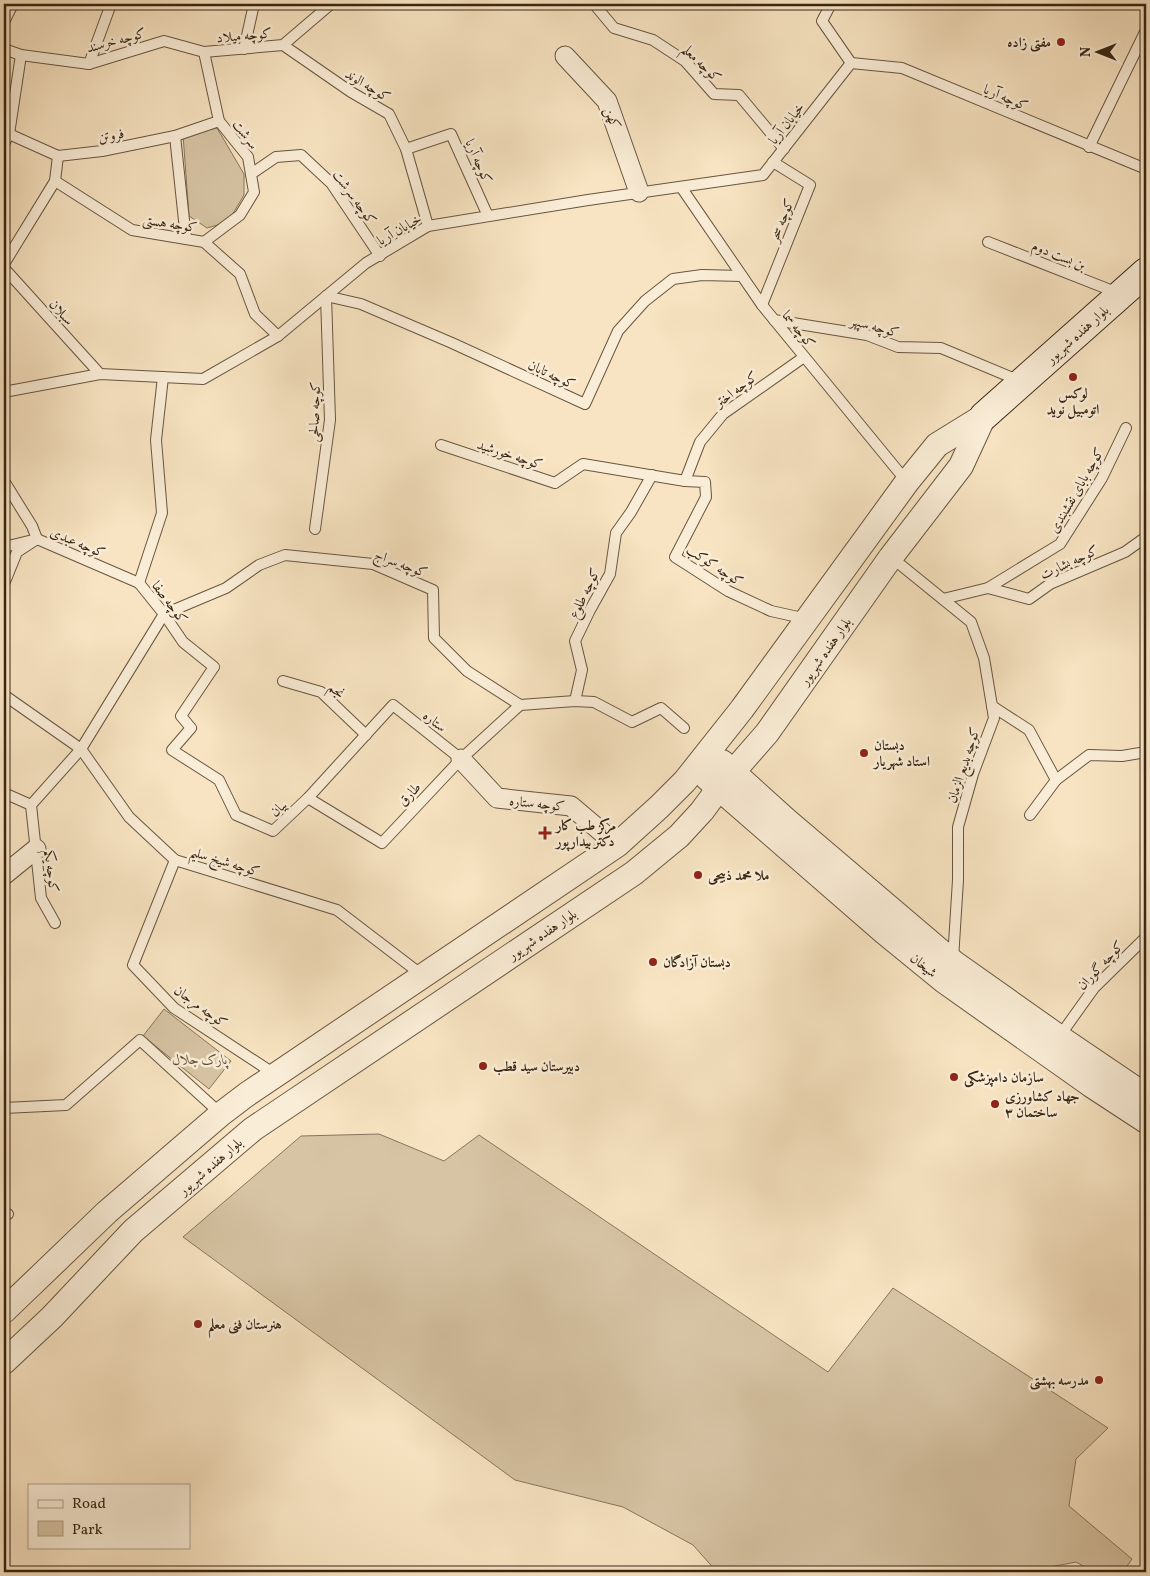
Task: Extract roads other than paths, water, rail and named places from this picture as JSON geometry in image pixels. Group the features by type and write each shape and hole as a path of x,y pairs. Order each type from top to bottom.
{"main road":[{"name":"بلوار هفده شهریور","path":"984,416 1138,281"}],"street":[{"name":"کهن","path":"565,56 607,101 639,192"},
{"name":"بلوار هفده شهریور","path":"4,1311 107,1212 221,1114 422,975 617,845 659,807 685,781 742,709 907,482 937,445 984,416"},
{"name":"بلوار هفده شهریور","path":"4,1362 52,1317 134,1231 253,1129 634,872 679,836 702,812 767,732 891,557 961,466 984,416"},
{"name":"کوچه ستاره","path":"461,759 497,798 572,806 617,845"},
{"path":"703,759 726,781"},
{"name":"شیخان","path":"726,781 786,820 1053,1046 1091,1085 1146,1121"},
{"name":"شیخان","path":"726,781 877,926 944,981 1053,1046 1146,1096"},
{"path":"4,874 36,849"}],"lane":[{"path":"4,22 13,4"},
{"path":"89,64 111,4"},
{"path":"244,49 254,4"},
{"name":"کوچه میلاد","path":"204,52 283,45 331,4"},
{"name":"کوچه معلم","path":"594,4 614,28 653,40 685,61 714,94 739,95 784,149"},
{"path":"831,4 822,21 852,63"},
{"path":"1089,146 1146,30"},
{"name":"کوچه خرسند","path":"4,49 21,55 89,64 164,41 204,52"},
{"name":"کوچه الوند","path":"283,45 351,92 389,114 406,149 428,226"},
{"name":"سرشت","path":"204,52 219,121 248,157 254,192 240,215 204,242"},
{"path":"4,144 9,134 21,55"},
{"name":"خیابان آریا","path":"4,392 100,374 203,379 278,336 366,263 428,226 639,192 763,175 852,63"},
{"name":"کوچه آریا","path":"852,63 902,68 1146,169"},
{"name":"فروتن","path":"58,156 102,151 175,136 219,121"},
{"path":"4,264 55,181 58,156 9,134"},
{"name":"کوچه آریا","path":"406,149 451,134 488,216"},
{"path":"175,136 186,239"},
{"name":"کوچه سرشت","path":"251,174 276,156 301,156 331,183 380,256"},
{"name":"کوچه سحر","path":"762,306 810,185 773,162"},
{"name":"کوچه هستی","path":"55,181 132,230 204,242 240,274 255,314 278,336"},
{"name":"کوچه سما","path":"681,186 762,306 907,482"},
{"name":"بن بست دوم","path":"988,242 1138,281"},
{"name":"سبلان","path":"4,268 100,374"},
{"name":"کوچه تابان","path":"326,296 361,304 585,404 618,331 645,301 673,279 702,275 742,276"},
{"name":"کوچه صالحی","path":"315,529 330,420 326,296"},
{"name":"کوچه سپهر","path":"774,320 867,335 898,347 941,348 1022,382"},
{"name":"کوچه اختر","path":"685,481 700,442 723,414 804,357"},
{"name":"کوچه صفا","path":"163,377 156,440 162,513 139,583 164,614 183,642 214,667 181,716 191,728 172,750"},
{"name":"کوچه بابای نقشبندی","path":"988,588 1060,544 1102,478 1126,428"},
{"name":"کوچه خورشید","path":"440,445 555,483 583,464 685,481"},
{"name":"کوچه طلوع","path":"575,701 582,670 576,641 610,574 616,532 631,512 652,476"},
{"path":"4,481 32,526 37,539 17,552 4,584"},
{"name":"کوچه کوکب","path":"685,481 705,482 706,497 675,557 728,591 762,607 771,611 808,619"},
{"name":"کوچه بشارت","path":"942,599 988,588 1029,599 1050,584 1125,552 1146,537"},
{"name":"کوچه عبدی","path":"4,546 37,539 139,583"},
{"name":"کوچه سراج","path":"164,614 226,588 259,565 284,556 373,564 433,590 434,638 467,671 520,705"},
{"name":"کوچه بدیع الزمان","path":"891,557 971,622 984,658 994,718 972,774 958,827 958,880 953,962"},
{"path":"4,793 31,805 81,749 164,614"},
{"name":"نجم","path":"283,681 322,692 366,735"},
{"name":"کوچه شیخ سلیم","path":"4,695 81,749 128,817 175,860 337,910 422,975"},
{"path":"520,705 575,701 594,702 632,722 660,708 684,728"},
{"name":"طارق","path":"308,798 382,843 461,759 520,705"},
{"name":"بیان","path":"172,750 219,780 236,815 273,832 308,798 393,706"},
{"name":"ستاره","path":"393,706 461,759"},
{"path":"992,706 1029,730 1056,780"},
{"path":"1030,815 1056,780 1089,755 1122,756 1146,752"},
{"name":"کوچه یکم","path":"31,805 41,898 55,922"},
{"name":"کوچه مرجان","path":"175,860 134,965 174,1008 277,1075"},
{"name":"کوچه گوران","path":"1053,1046 1094,988 1143,940 1146,940"},
{"path":"4,1108 66,1105 140,1040 221,1114"}],"place":[{"name":"مفتی زاده","path":"1061,42"},
{"name":"لوکس اتومبیل نوید","path":"1073,377"},
{"name":"دبستان استاد شهریار","path":"864,753"},
{"name":"مرکز طب کار دکتر بیدارپور","path":"545,833"},
{"name":"ملا محمد ذبیحی","path":"698,875"},
{"name":"دبستان آزادگان","path":"653,962"},
{"name":"دبیرستان سید قطب","path":"483,1066"},
{"name":"سازمان دامپزشکی","path":"954,1077"},
{"name":"جهاد کشاورزی ساختمان ۳","path":"995,1104"},
{"name":"هنرستان فنی معلم","path":"198,1324"},
{"name":"مدرسه بهشتی","path":"1099,1380"}],"park label":[{"name":"پارک جلال","path":"200,1059"}]}
